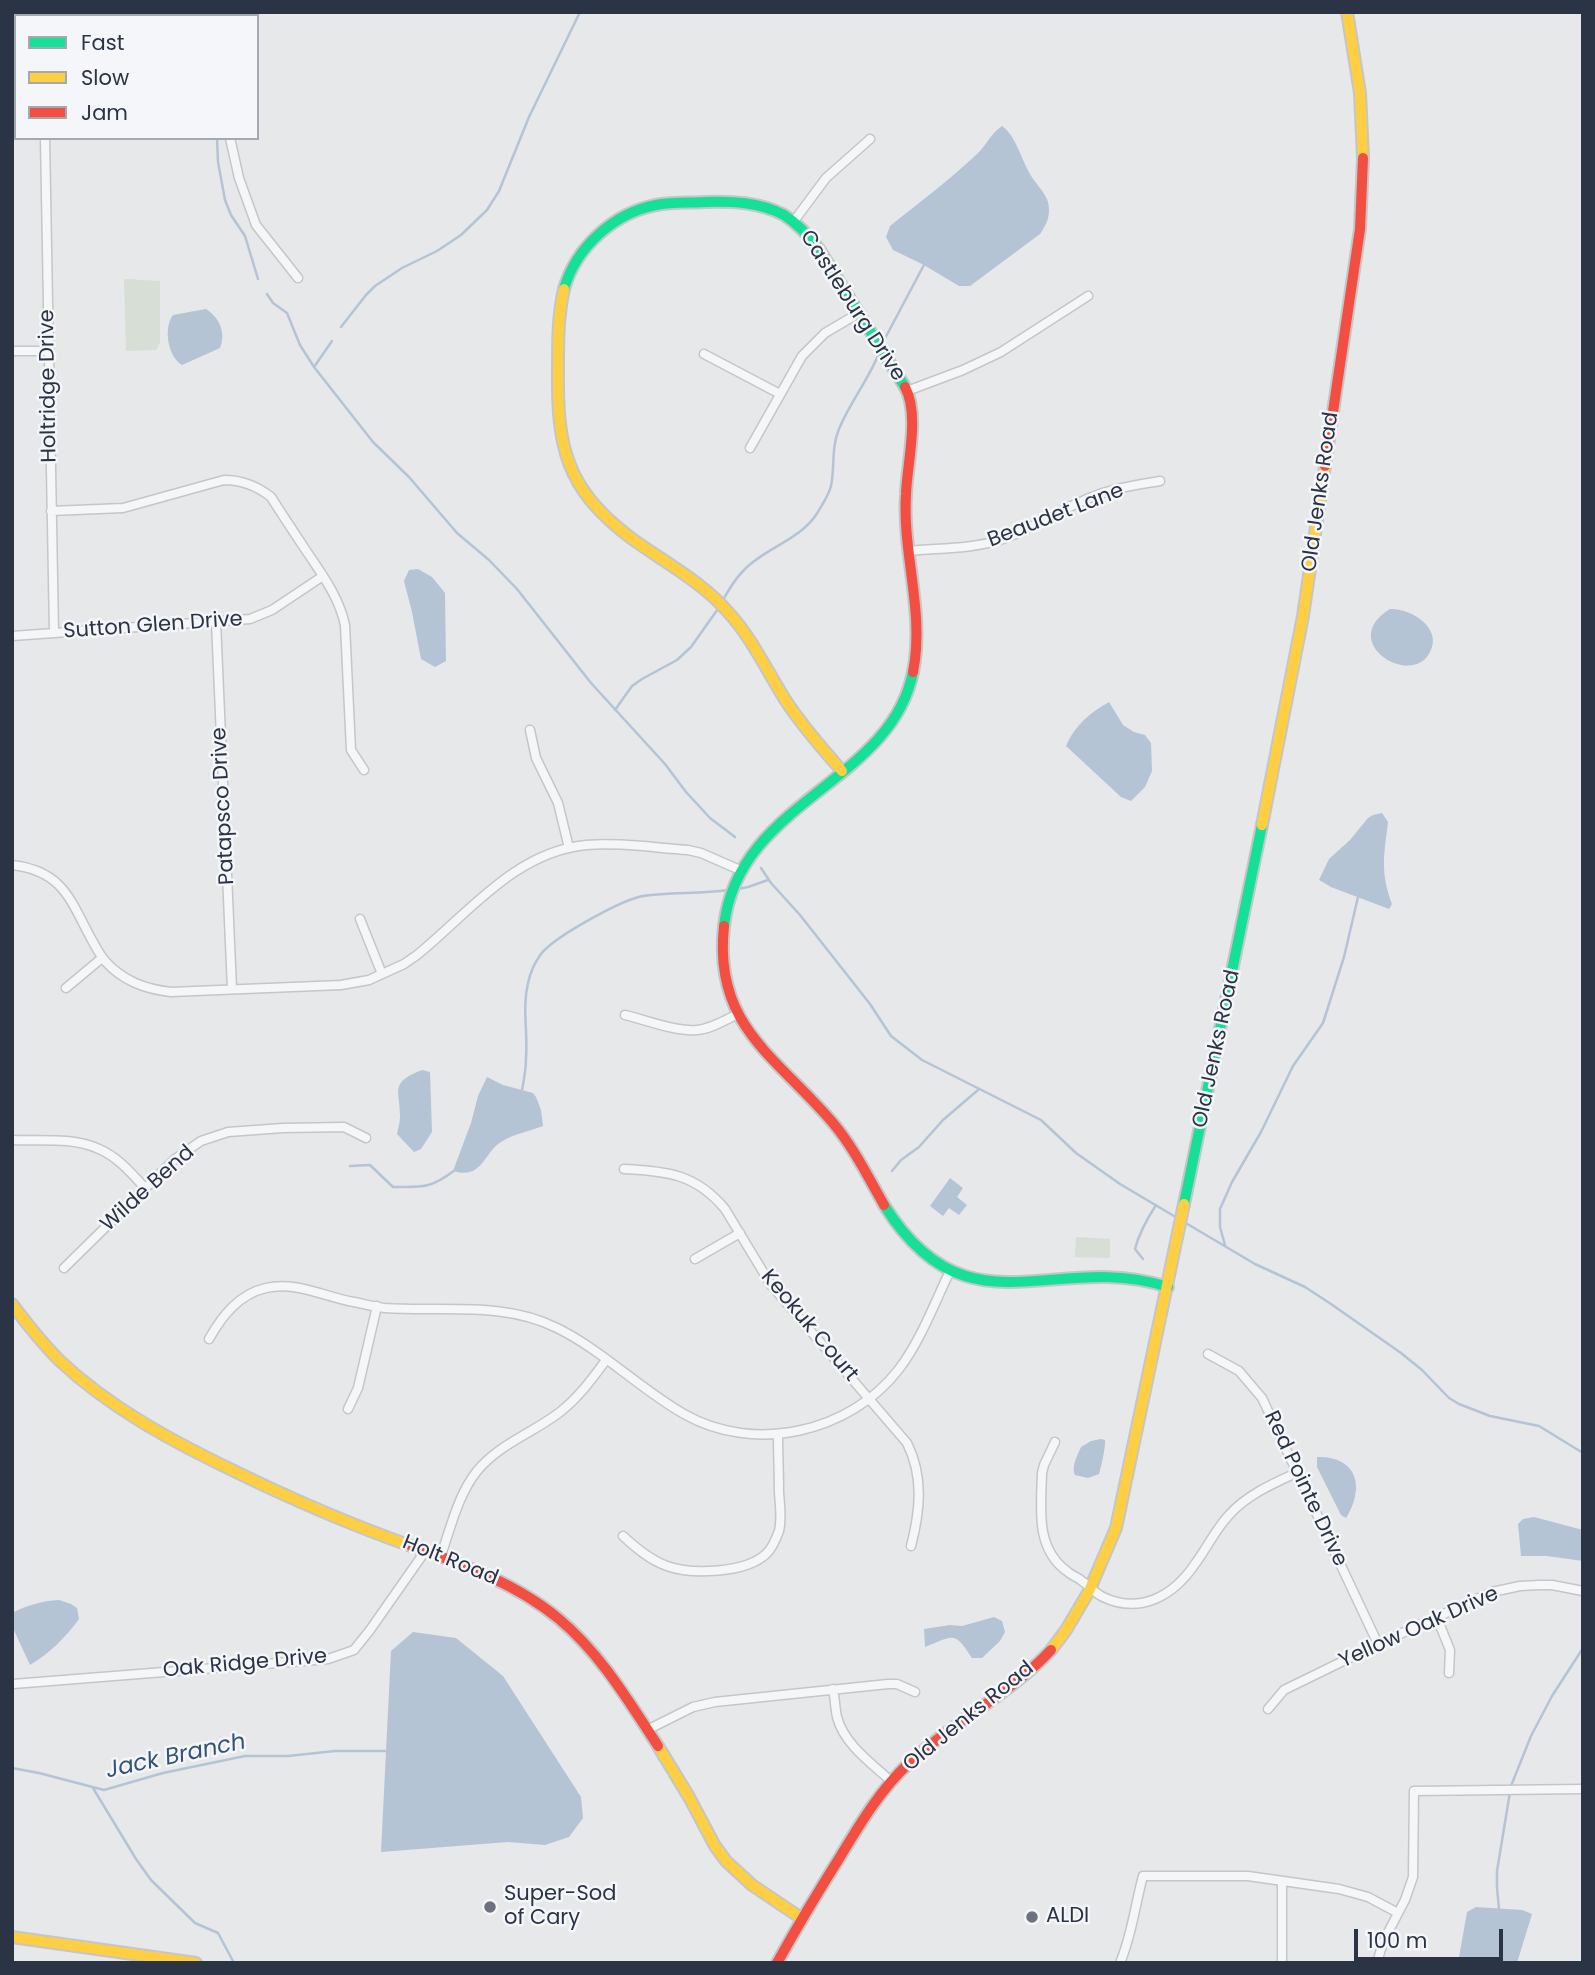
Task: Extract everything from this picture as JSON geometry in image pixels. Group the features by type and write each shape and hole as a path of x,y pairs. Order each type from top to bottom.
{"street":[{"name":"Old Jenks Road","path":"777,1963 865,1816 891,1781 909,1762 946,1732 1028,1672 1049,1650 1073,1619 1091,1589 1116,1528 1247,903 1303,616 1357,254 1362,203 1364,156 1358,81 1348,12"},
{"path":"794,220 826,178 870,139"},
{"name":"Holtridge Drive","path":"45,140 54,633"},
{"path":"230,140 239,178 256,225 298,278"},
{"name":"Castleburg Drive","path":"842,771 788,704 741,629 718,600 598,511 574,478 562,445 559,428 559,317 565,282 589,243 606,228 629,214 651,206 666,203 741,203 759,205 794,220 819,249 907,391 912,427 905,492 917,635 914,672 900,710 885,732 869,750 775,828 757,846 740,870 726,914 722,946 726,979 738,1014 758,1044 841,1134 902,1233 923,1255 950,1271 993,1283 1108,1276 1133,1278 1168,1287"},
{"path":"907,391 1001,352 1087,296"},
{"path":"750,448 802,356 825,333 859,313"},
{"path":"12,351 49,351"},
{"path":"704,354 780,394"},
{"path":"51,511 124,508 224,480 255,486 271,498 323,576 342,611 351,750 364,769"},
{"name":"Beaudet Lane","path":"909,551 997,541 1013,536 1091,497 1160,481"},
{"name":"Sutton Glen Drive","path":"12,636 239,621 261,615 323,576"},
{"name":"Patapsco Drive","path":"216,622 232,989"},
{"path":"530,730 536,758 558,803 569,848"},
{"path":"12,865 45,874 66,891 102,958 122,976 144,988 171,992 341,985 369,979 404,964 417,955 520,868 569,848 602,844 688,850 740,870"},
{"path":"360,919 382,974"},
{"path":"66,988 102,958"},
{"path":"625,1015 680,1029 696,1030 710,1027 738,1014"},
{"name":"Wilde Bend","path":"64,1268 145,1188 201,1141 228,1132 247,1130 344,1127 366,1138"},
{"path":"12,1140 74,1143 100,1149 121,1164 145,1188"},
{"name":"Keokuk Court","path":"624,1169 670,1173 709,1192 725,1209 771,1284 907,1443 919,1477 919,1510 911,1546"},
{"path":"695,1259 740,1233"},
{"path":"209,1339 233,1306 264,1288 285,1286 377,1306 486,1310 526,1316 559,1329 668,1404 703,1423 745,1434 778,1434 831,1421 869,1399 893,1376 907,1356 950,1271"},
{"name":"Holt Road","path":"12,1304 59,1359 101,1394 137,1418 207,1457 323,1513 486,1573 517,1590 564,1623 595,1655 648,1730 728,1864 746,1880 802,1918"},
{"path":"348,1409 358,1388 377,1306"},
{"name":"Red Pointe Drive","path":"1208,1354 1239,1371 1255,1387 1378,1644"},
{"path":"441,1555 460,1500 478,1471 496,1453 558,1414 573,1401 606,1360"},
{"path":"622,1536 655,1561 680,1570 732,1568 760,1559 774,1544 780,1521 778,1434"},
{"path":"1055,1442 1042,1473 1041,1525 1052,1557 1091,1589 1120,1602 1139,1603 1161,1598 1179,1585 1222,1523 1241,1503 1260,1489 1296,1472"},
{"name":"Oak Ridge Drive","path":"13,1684 328,1659 354,1650 426,1550"},
{"name":"Yellow Oak Drive","path":"1268,1709 1284,1690 1483,1596 1511,1588 1552,1585 1583,1591"},
{"path":"1437,1618 1450,1650 1449,1672"},
{"path":"648,1730 698,1705 888,1684 897,1684 915,1692"},
{"path":"833,1689 837,1716 845,1734 891,1781"},
{"path":"1377,1963 1383,1942 1405,1900 1413,1877 1414,1791 1583,1789"},
{"path":"1121,1962 1130,1937 1143,1876 1248,1876 1339,1889 1368,1897 1398,1913"},
{"path":"1282,1882 1282,1963"},
{"path":"12,1937 126,1958 196,1963"}],"shaded area":[{"path":"124,279 160,281 160,343 156,350 126,351"},
{"path":"1076,1237 1110,1239 1110,1258 1075,1257"}],"water":[{"path":"1002,126 1011,136 1030,174 1047,198 1048,219 1040,234 970,286 959,286 893,250 886,237 890,226 966,164"},
{"path":"206,309 220,326 220,348 182,365 173,356 168,342 170,321 173,315"},
{"path":"418,569 432,577 445,593 446,661 435,667 421,659 404,581 409,570"},
{"path":"1390,609 1407,612 1423,621 1429,628 1433,643 1430,652 1421,662 1409,666 1395,663 1383,657 1374,647 1371,635 1375,622"},
{"path":"1109,702 1123,725 1145,735 1151,743 1152,771 1145,787 1131,801 1121,797 1066,746 1084,720"},
{"path":"1382,813 1388,822 1384,863 1392,904 1389,909 1319,880 1329,859 1350,840 1368,818"},
{"path":"422,1070 430,1072 432,1132 421,1149 414,1152 397,1134 400,1119 398,1093 405,1079"},
{"path":"487,1077 503,1085 533,1093 541,1110 543,1126 501,1142 482,1164 471,1172 453,1171 478,1096"},
{"path":"950,1178 963,1188 957,1197 967,1205 959,1215 949,1208 943,1216 930,1206"},
{"path":"1105,1440 1105,1443 1099,1474 1088,1478 1075,1475 1074,1465 1081,1447"},
{"path":"1317,1457 1342,1462 1354,1476 1355,1496 1346,1518 1341,1515 1317,1467"},
{"path":"1534,1517 1583,1530 1583,1561 1521,1556 1518,1524 1523,1519"},
{"path":"59,1600 77,1608 79,1619 57,1645 30,1665 12,1626 12,1613 35,1604"},
{"path":"994,1617 1002,1621 1005,1632 1000,1641 982,1658 972,1658 961,1643 953,1638 925,1647 924,1629 962,1626"},
{"path":"413,1632 456,1638 503,1676 581,1797 583,1818 569,1837 545,1845 508,1842 381,1852 391,1651"},
{"path":"1476,1907 1522,1910 1532,1914 1517,1963 1458,1963 1467,1912"}],"waterway":[{"path":"341,327 375,286 461,235 487,210 499,191 529,117 580,12"},
{"path":"217,140 225,200 245,236 258,279"},
{"path":"882,344 925,263"},
{"path":"267,294 273,303 287,313 300,345 314,367 373,442 409,477 457,533 517,589 591,683 665,764 686,792 710,818 735,837"},
{"path":"314,367 332,341"},
{"path":"723,600 732,584 752,562 791,538 816,515 831,486 839,429 879,353"},
{"path":"615,710 632,686 677,660 691,647 720,606"},
{"path":"761,868 870,1004 891,1036 922,1060 1041,1120 1076,1153 1120,1184 1179,1219"},
{"path":"738,889 768,880"},
{"path":"520,1093 526,1066 525,1002 528,983 537,961 548,947 589,920 633,899 728,890"},
{"path":"1225,1245 1220,1227 1220,1209 1293,1066 1323,1023 1344,957 1358,897"},
{"path":"892,1171 901,1160 919,1147 943,1120 978,1090"},
{"path":"350,1166 370,1165 393,1187 426,1186 455,1170"},
{"path":"1143,1259 1135,1249 1156,1205"},
{"path":"1184,1222 1255,1264 1305,1287 1331,1304 1401,1353 1459,1404 1490,1416 1539,1426 1583,1453"},
{"path":"1499,1909 1497,1871 1511,1786 1531,1736 1552,1696 1583,1648"},
{"name":"Jack Branch","path":"12,1768 104,1790 163,1773 245,1756 386,1751"},
{"path":"93,1788 151,1880 195,1923 218,1933 234,1963"}],"traffic: fast":[{"path":"564,289 587,246 612,224 640,209 668,203 715,202 765,207 784,215 803,230 819,249 905,387"},
{"path":"724,926 735,884 756,849 784,820 876,741 899,710 913,672"},
{"path":"1184,1204 1262,825"},
{"path":"884,1205 915,1245 947,1269 980,1280 1014,1282 1087,1277 1126,1278 1168,1287"}],"traffic: slow":[{"path":"1347,12 1360,93 1363,158"},
{"path":"564,289 558,338 558,396 563,443 569,464 579,483 609,520 694,581 728,612 752,644 792,710 842,771"},
{"path":"1262,825 1303,616 1325,466"},
{"path":"1051,1650 1089,1591 1116,1528 1184,1204"},
{"path":"12,1304 60,1361 99,1393 141,1421 274,1490 411,1546"},
{"path":"658,1746 726,1861 752,1885 801,1918"},
{"path":"12,1937 196,1963"}],"traffic: jam":[{"path":"1325,466 1360,229 1363,158"},
{"path":"905,387 912,411 906,516 915,605 916,650 913,672"},
{"path":"724,926 723,960 729,990 739,1015 771,1058 841,1133 884,1205"},
{"path":"411,1546 507,1585 559,1619 601,1663 658,1746"},
{"path":"777,1963 855,1832 889,1784 926,1748 1017,1681 1051,1650"}],"place":[{"name":"Super-Sod of Cary","path":"490,1907"},
{"name":"ALDI","path":"1032,1917"}]}
